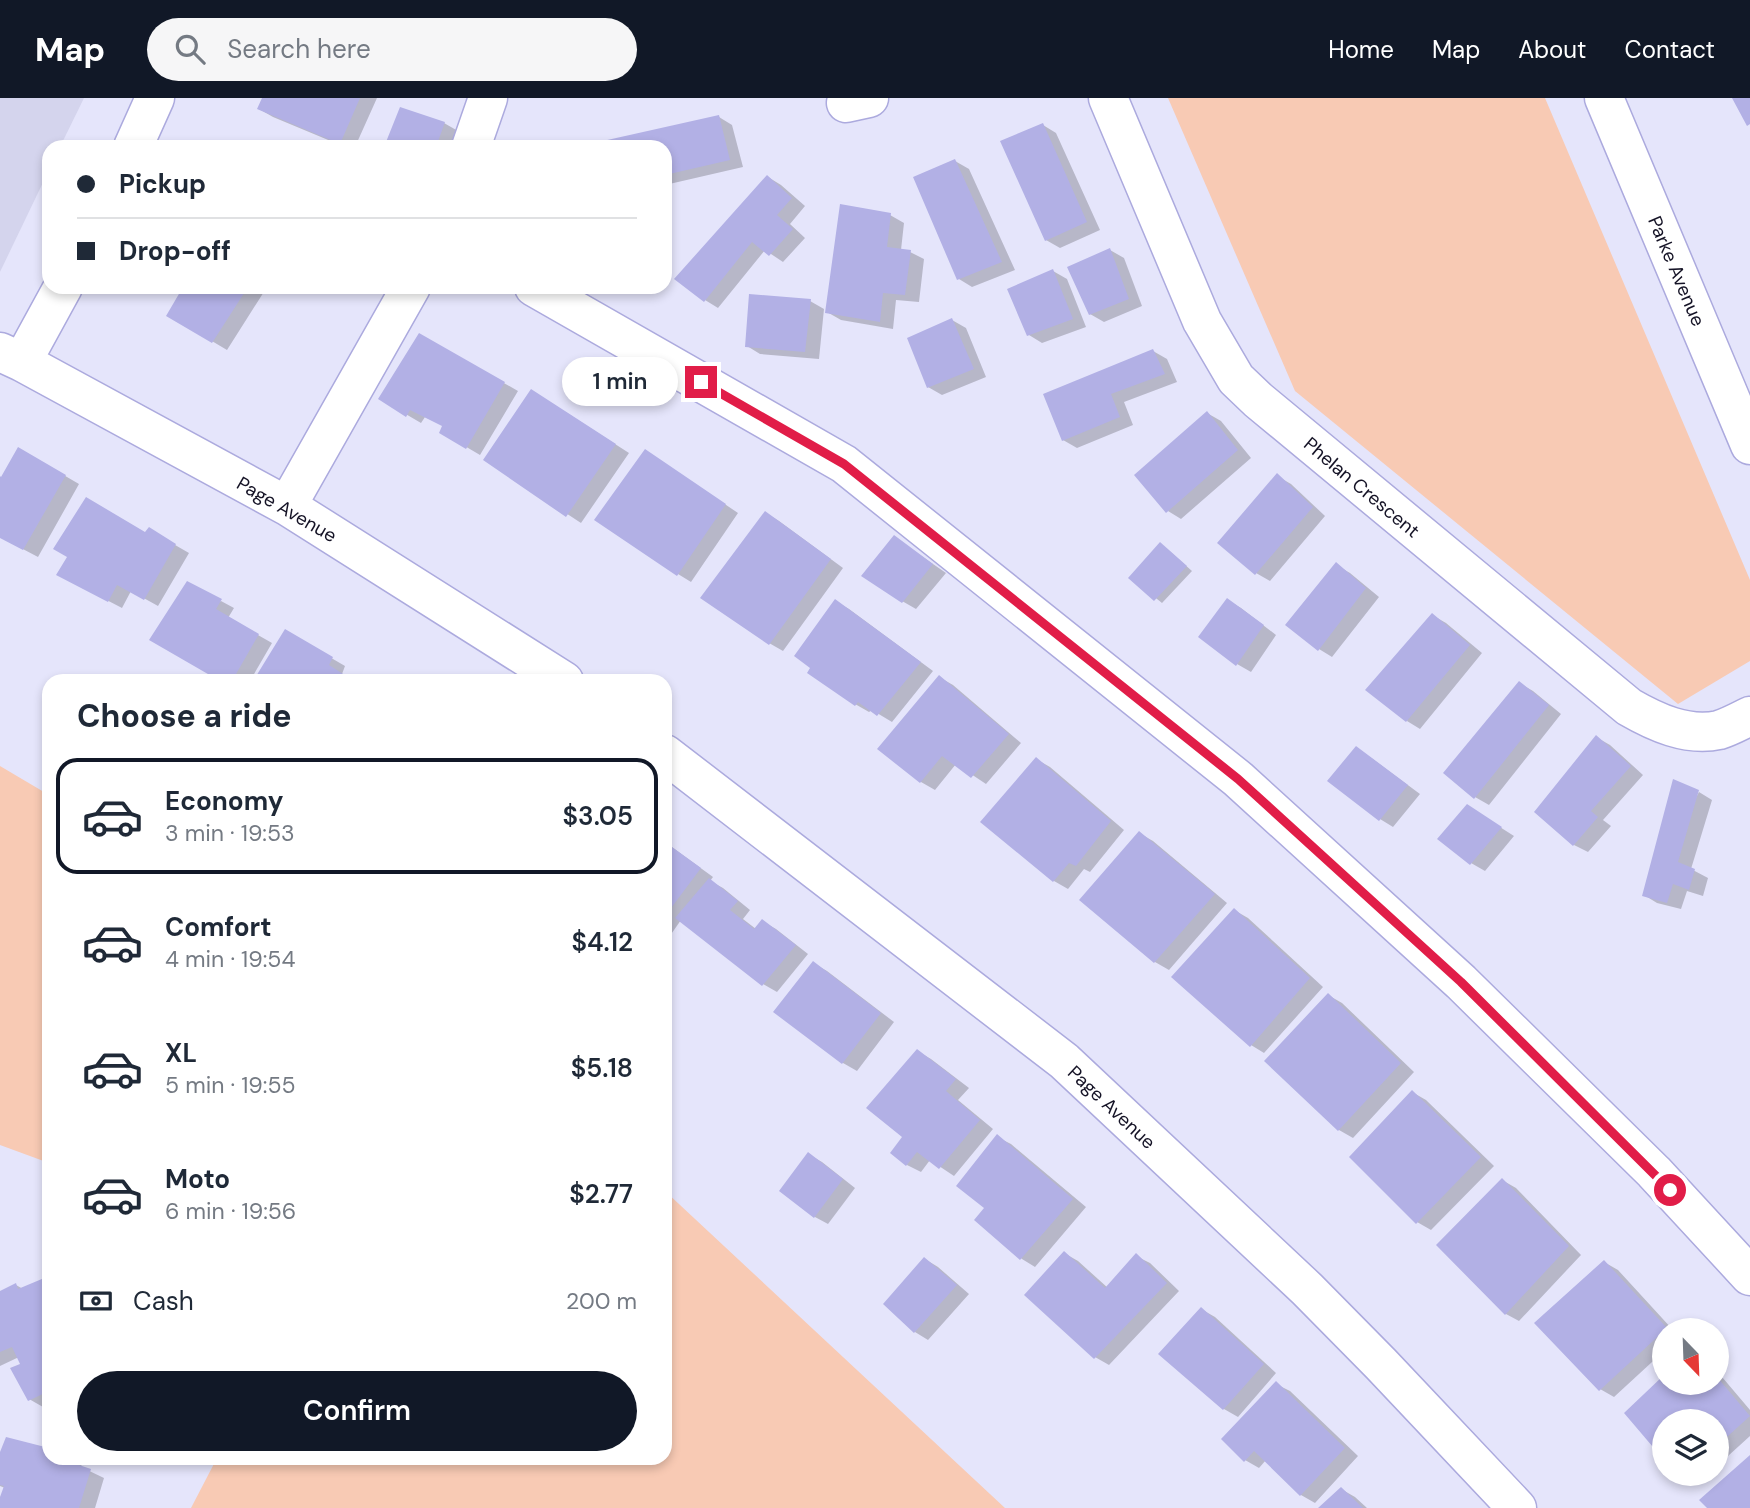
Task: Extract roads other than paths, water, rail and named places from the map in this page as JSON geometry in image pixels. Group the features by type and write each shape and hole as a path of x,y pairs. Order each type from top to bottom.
{"street":[{"path":"136,140 155,98"},
{"path":"473,140 488,98"},
{"name":"Phelan Crescent","path":"1108,98 1202,321 1236,379 1629,707 1647,718 1693,732 1719,730 1750,716"},
{"name":"Parke Avenue","path":"1604,98 1750,445"},
{"path":"11,357 57,294"},
{"path":"287,506 407,294"},
{"path":"546,294 844,464 1238,779 1461,982 1654,1172 1750,1276"},
{"name":"Page Avenue","path":"11,357 287,506 554,674"},
{"name":"Page Avenue","path":"672,759 1063,1061 1316,1299 1517,1508"}]}
